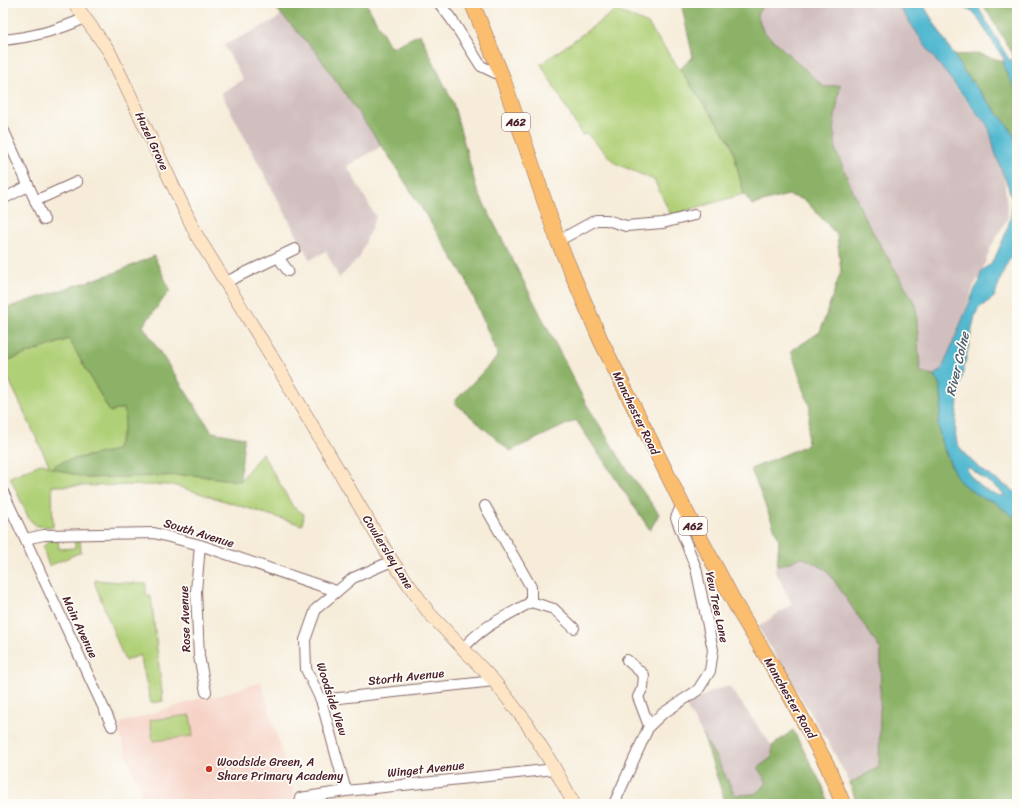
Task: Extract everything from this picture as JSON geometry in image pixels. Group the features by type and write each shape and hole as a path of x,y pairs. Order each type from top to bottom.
{"main road":[{"name":"Manchester Road","path":"472,3 502,76 558,241 600,341 682,504 739,611 788,692 820,752 840,793 843,804"}],"street":[{"name":"Hazel Grove","path":"74,3 109,51 197,236 226,282"},
{"path":"439,3 452,20 480,66 502,76"},
{"path":"3,40 60,30 85,18"},
{"path":"3,129 44,220"},
{"path":"35,201 77,182"},
{"path":"3,199 28,186"},
{"path":"558,241 596,220 607,220 626,226 663,223 694,215"},
{"path":"226,282 295,249"},
{"path":"278,257 288,271"},
{"name":"Cowlersley Lane","path":"226,282 392,561 429,613 494,680 526,722 555,769 574,804"},
{"name":"Main Avenue","path":"3,492 112,726"},
{"name":"Yew Tree Lane","path":"614,804 649,726 662,714 698,690 710,671 713,650 696,568 676,518 682,504"},
{"path":"485,506 531,587 531,602"},
{"name":"South Avenue","path":"25,539 44,535 154,533 200,545 336,591"},
{"name":"Rose Avenue","path":"200,545 196,591 199,656 206,692"},
{"name":"Woodside View","path":"346,791 321,700 306,669 304,640 316,609 336,591 353,578 392,561"},
{"path":"463,649 471,639 486,627 531,602 554,609 574,628"},
{"path":"627,660 644,675 642,687 638,697 649,726"},
{"name":"Storth Avenue","path":"321,700 494,680"},
{"name":"Winget Avenue","path":"300,798 346,791 555,769"}],"shaded area":[{"path":"765,3 897,3 958,91 979,117 985,120 1004,175 1008,217 991,247 980,276 974,285 960,326 942,369 934,375 920,372 916,305 865,219 836,151 834,125 840,86 824,87 763,31 757,14"},
{"path":"281,14 316,52 382,146 347,166 376,217 359,258 339,278 326,251 310,260 221,93 243,79 224,45 277,19"},
{"path":"802,557 827,570 881,650 879,767 850,783 830,745 758,627 792,604 774,569"},
{"name":"Woodside Green, A Share Primary Academy","path":"261,682 297,804 144,804 119,733 121,723 202,698 214,697"},
{"path":"729,686 772,746 767,784 755,794 735,795 719,763 686,706 712,691"}],"green space":[{"path":"271,3 366,3 391,48 420,34 453,103 477,190 585,402 628,471 659,514 650,530 576,420 510,451 454,402 498,356 466,279 390,158 316,52"},
{"path":"681,3 765,3 757,14 763,31 824,87 840,85 834,125 836,151 865,219 916,305 920,372 934,375 940,386 945,452 955,474 982,498 993,501 1017,519 1017,804 857,804 850,783 879,767 881,650 827,570 802,557 777,567 779,540 751,469 807,445 810,408 791,351 820,332 841,271 837,235 805,200 788,195 752,205 744,194 731,143 680,69 693,57"},
{"path":"982,3 1017,3 1017,142 1008,126 964,72 953,55 979,54 1003,61 1005,67 1012,60 1013,54"},
{"path":"616,10 648,24 731,143 744,194 671,215 654,180 615,163 587,134 582,135 541,64"},
{"path":"154,256 170,290 143,326 212,432 244,438 240,481 192,475 86,478 51,468 61,462 116,450 122,435 125,414 124,408 110,412 69,339 3,362 3,309 117,272"},
{"path":"69,339 110,412 124,408 125,419 122,435 116,450 61,462 86,478 192,475 240,481 262,453 293,507 304,514 302,525 173,485 52,486 53,527 37,526 29,519 10,477 43,463 50,467 3,367 3,362"},
{"path":"75,538 80,538 81,552 49,566 43,548 46,543 51,540 58,539 59,549 75,548"},
{"path":"95,580 146,584 146,596 151,596 163,701 151,703 140,655 125,661 95,584"},
{"path":"190,715 193,736 153,741 150,720"},
{"path":"793,730 823,787 828,804 726,804 703,735 735,795 755,794 767,783 758,768 772,757 772,746"}],"water":[{"name":"River Colne","path":"897,3 922,3 964,72 1008,126 1017,142 1017,247 1005,267 994,297 979,308 975,315 958,403 956,436 958,445 970,460 985,472 1017,493 1017,519 993,501 982,498 961,483 955,474 941,441 938,424 942,402 940,386 934,375 942,369 975,289 980,281 983,270 992,262 997,254 1008,226 1012,205 1009,188 996,155 987,124 931,54","holes":["968,467 1001,491 1005,496 994,494 983,488 970,475 967,470"]},
{"path":"962,3 982,3 978,7 1008,58 1017,66 1017,92 1004,68 1004,59 973,11 965,9"}],"place":[{"name":"Woodside Green, A Share Primary Academy","path":"209,769"}]}
